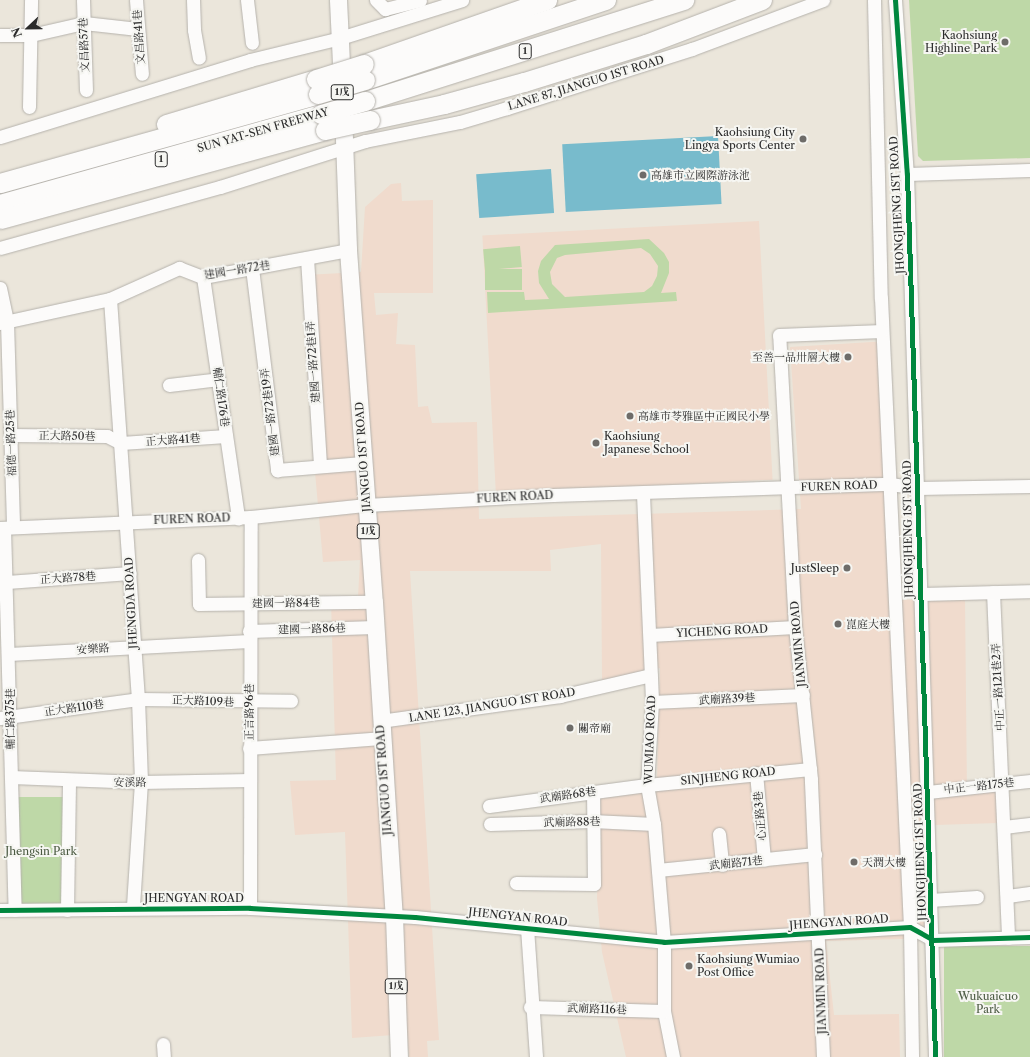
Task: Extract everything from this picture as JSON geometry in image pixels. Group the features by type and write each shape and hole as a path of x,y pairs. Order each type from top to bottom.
{"highway":[{"path":"0,171 364,72 547,0"},
{"name":"1","path":"364,72 606,0"},
{"name":"SUN YAT-SEN FREEWAY","path":"0,204 323,122 365,101 684,0"},
{"path":"0,219 323,122 370,120 444,104 524,82 646,44 762,0"},
{"name":"SUN YAT-SEN FREEWAY","path":"0,183 317,86"}],"main road":[{"name":"JIANGUO 1ST ROAD","path":"338,0 348,250 374,602 381,738 394,916 399,1057"}],"street":[{"path":"29,107 31,0"},
{"name":"文昌路57巷","path":"83,0 86,90"},
{"name":"文昌路41巷","path":"136,0 142,74"},
{"path":"193,0 194,30 199,58"},
{"path":"247,0 252,43"},
{"path":"376,0 385,9 420,0"},
{"path":"0,137 250,60 340,38 462,0"},
{"name":"LANE 87, JIANGUO 1ST ROAD","path":"0,248 220,187 344,147 460,122 507,108 692,49 823,0"},
{"name":"JHONGJHENG 1ST ROAD","path":"874,0 882,331 910,927 912,1057"},
{"name":"JHONGJHENG 1ST ROAD","path":"895,0 907,174 918,488 919,594 928,792 930,900 933,940 935,1057"},
{"path":"0,35 31,36 84,22 138,29"},
{"path":"907,174 1030,170"},
{"name":"建國一路72巷","path":"3,322 110,299 179,268 203,277 348,250"},
{"name":"建國一路72巷1弄","path":"307,258 320,466"},
{"name":"建國一路72巷19弄","path":"252,268 277,470 363,463"},
{"name":"輔仁路176巷","path":"203,277 219,379 226,436 244,517"},
{"name":"福德一路25巷","path":"0,288 11,435 6,527"},
{"name":"JHENGDA ROAD","path":"110,299 130,573 133,646 138,699 141,782 133,908"},
{"name":"JIANMIN ROAD","path":"823,1057 819,933 810,769 795,627 789,488 779,335 882,331"},
{"path":"169,385 219,379"},
{"name":"正大路50巷","path":"11,435 107,436 121,443"},
{"name":"正大路41巷","path":"121,443 226,436"},
{"name":"FUREN ROAD","path":"6,527 244,517 366,505 552,495 643,494 890,484 918,488 1030,486"},
{"name":"WUMIAO ROAD","path":"643,494 652,702 647,785 654,824 664,942 664,1011 673,1057"},
{"name":"正言路96巷","path":"244,517 250,604 250,908"},
{"name":"輔仁路375巷","path":"6,527 7,582 5,718 10,777 15,910"},
{"name":"建國一路84巷","path":"198,560 199,604 374,602"},
{"name":"正大路78巷","path":"7,582 130,573"},
{"path":"919,594 1030,591"},
{"name":"中正一路121巷2弄","path":"993,592 1008,896 1008,938"},
{"name":"建國一路86巷","path":"249,636 375,627"},
{"name":"YICHENG ROAD","path":"650,635 795,627"},
{"name":"安樂路","path":"6,652 133,646 249,636"},
{"name":"LANE 123, JIANGUO 1ST ROAD","path":"380,721 560,696 651,675"},
{"name":"武廟路39巷","path":"652,702 802,695"},
{"name":"正大路109巷","path":"138,699 249,702 291,701"},
{"name":"正大路110巷","path":"5,718 138,699"},
{"path":"249,748 381,738"},
{"name":"SINJHENG ROAD","path":"647,785 756,773 810,769"},
{"name":"心正路3巷","path":"756,773 764,860"},
{"name":"安溪路","path":"10,777 69,781 141,782 250,780"},
{"path":"66,910 69,781"},
{"name":"中正一路175巷","path":"928,792 1003,782 1030,782"},
{"name":"武廟路68巷","path":"489,806 647,785"},
{"path":"516,883 594,884 592,821 593,792"},
{"name":"武廟路88巷","path":"490,824 592,821 654,824"},
{"path":"1004,827 1030,824"},
{"path":"719,834 722,865"},
{"name":"武廟路71巷","path":"658,870 722,865 815,854"},
{"path":"1008,896 1030,893"},
{"path":"930,900 977,896"},
{"name":"JHENGYAN ROAD","path":"0,910 250,908 394,916 664,942 910,927"},
{"path":"910,927 933,940 1030,937"},
{"path":"527,928 530,1007 536,1057"},
{"name":"武廟路116巷","path":"530,1007 664,1011"}],"shaded area":[{"path":"401,183 402,201 433,200 433,293 374,293 376,315 398,313 396,344 415,345 418,407 428,406 432,423 477,422 479,519 801,509 790,347 888,341 899,600 965,598 967,795 999,791 998,823 935,825 939,938 826,941 834,1015 899,1014 900,1057 626,1057 602,952 597,898 600,787 657,779 660,668 602,682 601,544 550,550 551,571 410,571 439,1040 427,1041 428,1057 409,1057 407,1034 352,1038 345,832 295,835 290,781 336,780 331,599 358,597 360,560 323,562 315,472 305,275 361,272 365,207 391,184"},
{"name":"高雄市苓雅區中正國民小學","path":"759,221 773,480 496,494 482,235"}],"green space":[{"path":"909,0 1030,0 1030,158 923,161 918,156"},
{"path":"649,239 664,253 669,262 669,273 661,293 676,292 677,301 488,313 487,292 524,292 525,300 549,299 539,283 538,271 541,261 555,245","holes":["641,248 650,254 658,266 657,276 652,286 644,292 565,297 552,284 550,272 557,258 565,255"]},
{"path":"520,246 522,267 485,270 483,249"},
{"path":"485,269 522,269 522,290 485,290"},
{"name":"Jhengsin Park","path":"18,797 63,797 63,905 18,905"},
{"name":"Wukuaicuo Park","path":"944,946 1030,946 1030,1057 944,1057"}],"water":[{"name":"高雄市立國際游泳池","path":"718,136 722,204 566,212 562,144"},
{"path":"551,169 554,213 479,218 476,174"}],"cycle path":[{"path":"895,0 907,174 935,1057"},
{"path":"0,910 250,908 415,917 664,942 910,927 933,940 1030,937"}],"place":[{"name":"Kaohsiung Highline Park","path":"1005,42"},
{"name":"Kaohsiung City Lingya Sports Center","path":"803,139"},
{"name":"高雄市立國際游泳池","path":"643,175"},
{"name":"至善一品卅層大樓","path":"848,357"},
{"name":"高雄市苓雅區中正國民小學","path":"630,416"},
{"name":"Kaohsiung Japanese School","path":"596,443"},
{"name":"JustSleep","path":"847,568"},
{"name":"崑庭大樓","path":"838,624"},
{"name":"關帝廟","path":"570,728"},
{"name":"天潤大樓","path":"854,862"},
{"name":"Kaohsiung Wumiao Post Office","path":"689,966"}]}
